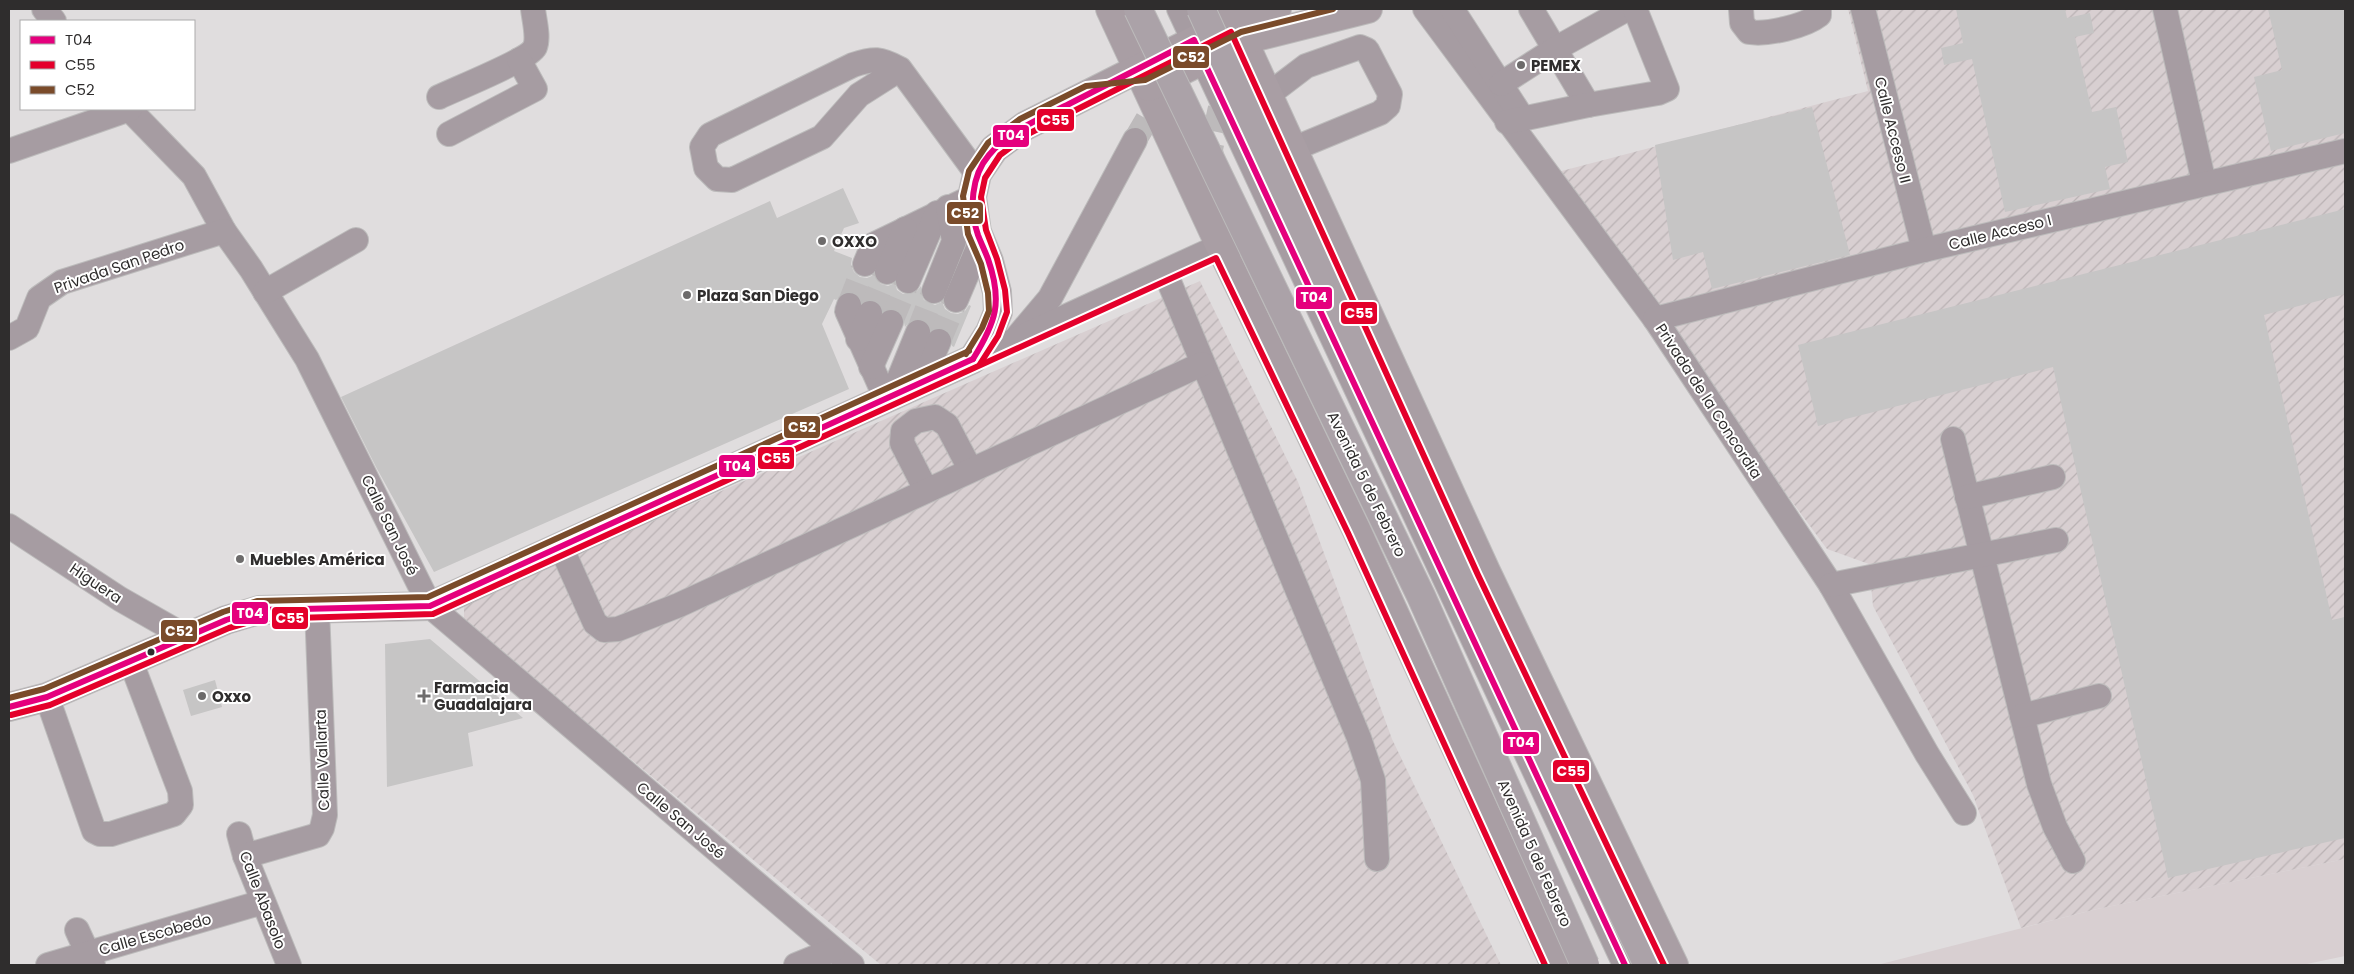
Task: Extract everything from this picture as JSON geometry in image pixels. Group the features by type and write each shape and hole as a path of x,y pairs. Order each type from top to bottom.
{"highway":[{"name":"Avenida 5 de Febrero","path":"1138,9 1421,596 1584,965"},
{"path":"1201,9 1420,491 1648,965"}],"main road":[{"name":"Avenida 5 de Febrero","path":"1110,9 1220,246 1356,529 1555,965"},
{"path":"9,707 47,696 131,662 186,636 226,620 259,610 430,606 973,359 990,332 998,312 997,292 989,261 968,241 977,232 958,198 994,149 1025,126 1089,94 1142,79 1193,53 1236,23 1274,17 1368,9"},
{"path":"1236,23 1490,580 1674,965"}],"street":[{"path":"44,9 53,20"},
{"path":"439,97 519,60 534,50 536,43 533,9"},
{"path":"1163,9 1193,53 1625,965"},
{"path":"1179,9 1193,53 1608,965"},
{"name":"Privada de la Concordia","path":"1425,9 1515,120 1655,320 1831,585 1926,754 1964,813"},
{"path":"1452,9 1501,84 1515,120 1588,104 1658,93 1667,89 1635,9"},
{"path":"1531,9 1588,104"},
{"path":"1501,84 1555,49 1627,9"},
{"path":"1741,9 1742,23 1750,32 1760,34 1811,22 1819,15 1819,9"},
{"name":"Calle Acceso II","path":"1863,9 1924,250"},
{"path":"2166,9 2204,183"},
{"path":"1268,95 1306,66 1360,47 1367,50 1390,94 1388,106 1380,112 1293,149"},
{"path":"449,134 535,89 519,60"},
{"path":"900,69 859,94 822,137 732,180 717,179 706,168 702,147 710,135 853,65 870,60 884,60 900,69 958,198"},
{"path":"9,151 127,110"},
{"name":"Calle San José","path":"131,110 194,176 224,231 266,292 307,359 430,606 852,965"},
{"path":"1013,341 1050,298 1136,140"},
{"name":"Calle Acceso I","path":"1655,320 1924,250 2345,150"},
{"path":"865,264 873,245 958,198"},
{"path":"905,229 898,277 958,198"},
{"path":"1217,206 1294,380 1356,529"},
{"name":"Privada San Pedro","path":"9,338 27,328 39,298 62,282 224,231"},
{"path":"266,292 356,240"},
{"path":"968,241 952,290 968,241"},
{"path":"973,359 1220,246"},
{"path":"1165,272 1359,738 1373,780 1377,859"},
{"path":"871,367 870,313 847,311 871,367 889,398 928,336 922,383"},
{"path":"561,547 596,622 604,630 618,630 679,605 970,469 1202,364"},
{"path":"926,490 902,443 903,431 916,420 936,417 947,425 970,469"},
{"path":"1953,439 2039,784 2055,826 2073,860"},
{"path":"1967,497 2053,477"},
{"name":"Higuera","path":"9,526 120,599 186,636"},
{"path":"1831,585 2056,540"},
{"name":"Calle Vallarta","path":"242,845 318,836 322,828 325,814 318,608"},
{"path":"47,696 94,831 100,834 111,834 174,814 181,806 180,791 131,662"},
{"path":"2022,716 2099,696"},
{"name":"Calle Abasolo","path":"242,845 262,902 289,965"},
{"name":"Calle Escobedo","path":"48,965 91,959 262,902"},
{"path":"77,930 91,959"},
{"path":"796,965 834,950"}],"shaded area":[{"path":"1848,9 2345,9 2345,859 2097,909 2021,928 1973,795 1873,606 1869,564 1827,549 1550,174 1868,91"},
{"path":"1200,281 1298,482 1392,739 1501,965 881,965 464,622 464,604"},
{"path":"2345,859 2345,956 2302,965 1877,965 2097,909"}],"building":[{"path":"1956,9 2065,9 2067,18 2090,13 2094,33 2075,37 2092,112 2116,107 2128,162 2105,167 2110,189 2005,212 1972,59 1944,65 1941,48 1963,43"},
{"path":"2268,9 2345,9 2345,133 2271,151 2254,77 2282,70"},
{"path":"1812,107 1850,255 1712,289 1703,252 1673,260 1655,145"},
{"name":"Plaza San Diego","path":"843,188 859,223 844,228 834,251 852,258 851,265 854,272 860,277 867,278 874,275 881,284 888,286 895,283 897,290 903,294 916,292 921,286 924,300 935,305 942,302 945,309 951,313 958,314 965,311 969,305 971,306 954,347 952,346 950,333 945,329 938,327 931,330 924,320 917,318 910,321 905,327 902,314 897,310 890,308 883,311 876,301 869,299 862,302 854,292 846,292 836,300 834,299 822,324 849,389 434,572 376,467 341,397 770,201 777,218"},
{"path":"2345,209 2345,294 2264,315 2332,620 2345,617 2345,838 2168,878 2053,367 1818,426 1798,345"},
{"path":"430,639 523,718 468,733 473,766 387,787 385,644"},
{"name":"Oxxo","path":"215,680 222,707 191,716 183,690"}],"tunnel":[{"path":"1213,167 1211,149 1224,89"},
{"path":"1135,140 1162,94"},
{"path":"849,305 865,264"},
{"path":"870,313 887,272"},
{"path":"891,322 908,281"},
{"path":"918,332 934,291"},
{"path":"939,341 956,300"}],"transit line":[{"name":"C52","path":"966,354 982,328 989,311 988,293 981,264 968,234 963,196 969,171 988,143 1020,119 1086,86 1145,80 1241,32 1333,9"},
{"name":"C55","path":"980,364 998,336 1007,312 1005,290 997,259 986,230 981,197 985,178 1000,155 1030,133 1231,32 1478,575 1664,965"},
{"name":"T04","path":"973,359 992,322 996,300 993,274 978,235 973,214 973,193 978,173 983,163 997,146 1026,126 1194,40 1625,965"},
{"name":"C55","path":"11,715 50,705 229,628 260,619 433,614 1216,258 1348,533 1545,965"},
{"name":"C52","path":"9,698 44,689 223,612 257,601 428,597 969,351"},
{"name":"T04","path":"9,707 47,697 226,620 259,610 430,606 973,359"}],"place":[{"name":"PEMEX","path":"1521,65"},
{"name":"OXXO","path":"822,241"},
{"name":"Plaza San Diego","path":"687,295"},
{"name":"Muebles América","path":"240,559"},
{"name":"Oxxo","path":"202,696"},
{"name":"Farmacia Guadalajara","path":"424,696"}]}
